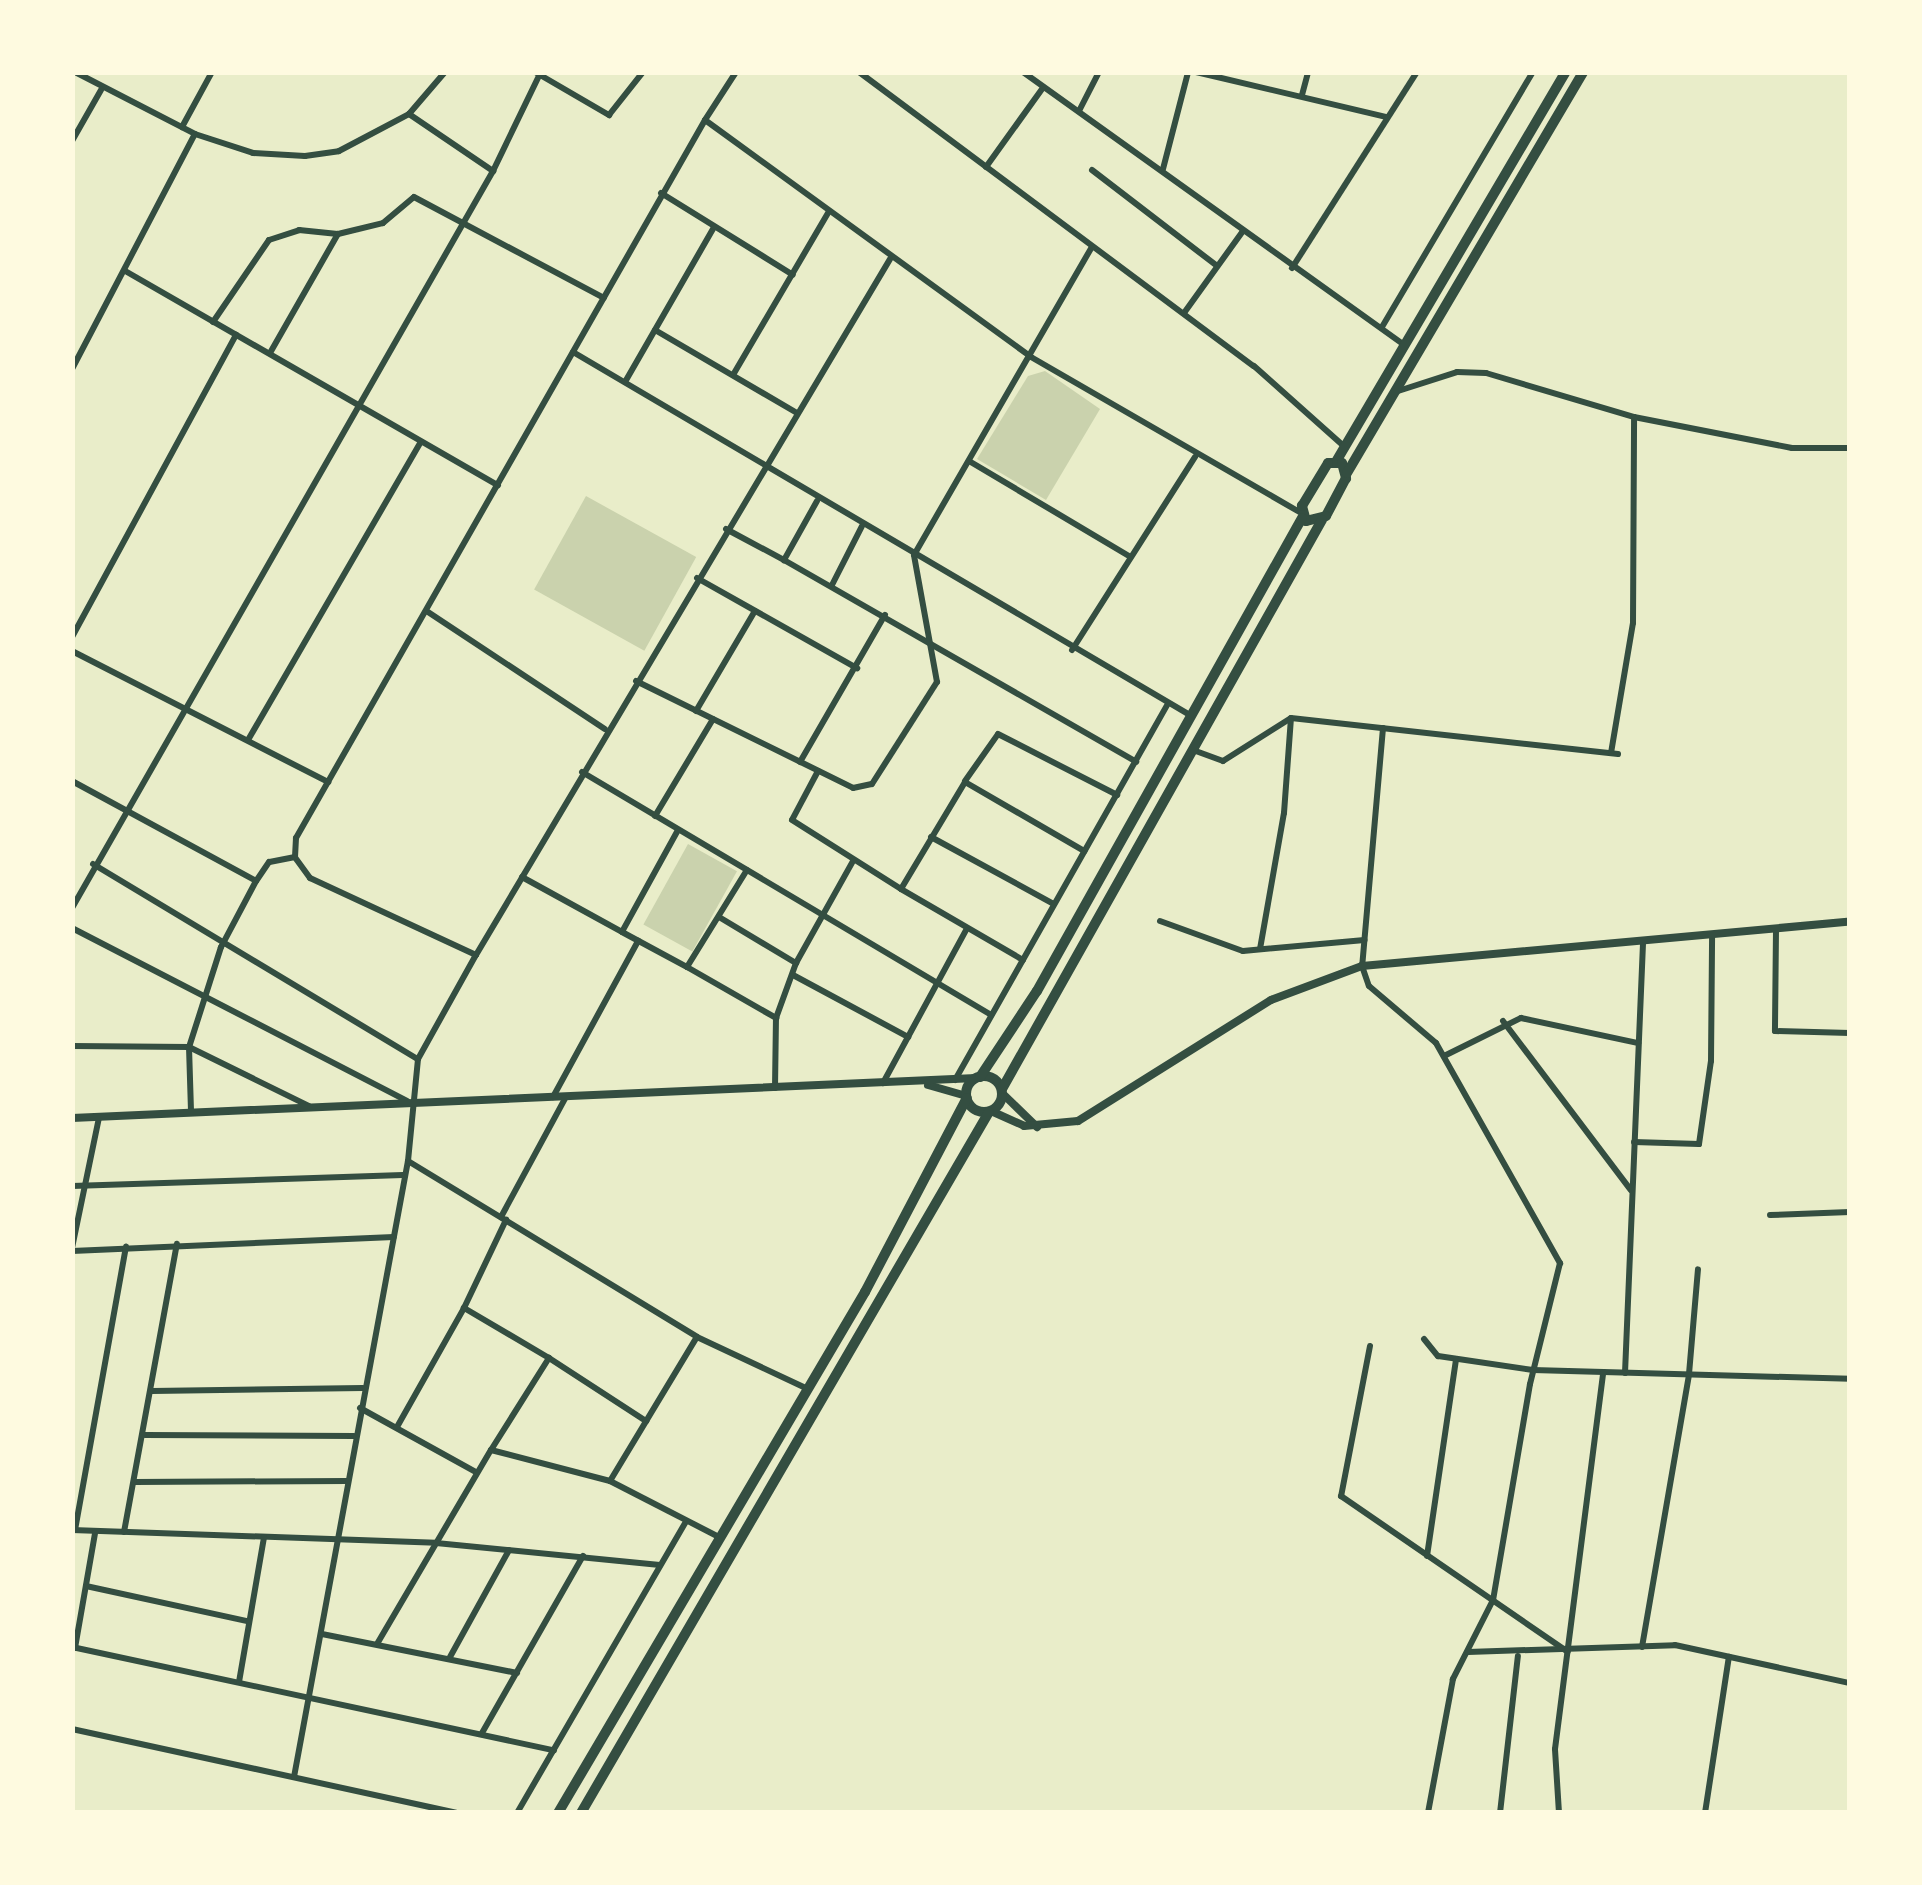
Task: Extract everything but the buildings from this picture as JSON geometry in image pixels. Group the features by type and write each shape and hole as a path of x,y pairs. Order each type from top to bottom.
{"highway":[{"path":"558,1813 935,1170 978,1078 1195,718 1324,466 1337,460 1345,447 1566,72"},
{"path":"581,1813 1002,1091 1347,473 1583,72"},
{"path":"1337,460 1347,473"},
{"path":"1301,515 1322,520"},
{"path":"978,1078 1002,1091"},
{"path":"967,1097 990,1111"}],"street":[{"path":"75,72 101,90 195,134 253,153 305,156 339,151 409,114 445,72"},
{"path":"182,127 212,72"},
{"path":"72,908 124,806 493,171 537,74 609,115 643,72"},
{"path":"476,955 310,878 295,857 296,838 662,193 736,72"},
{"path":"859,72 1091,249 1184,313 1345,447"},
{"path":"1023,72 1405,345"},
{"path":"1078,112 1099,72"},
{"path":"1163,169 1192,72 1387,117"},
{"path":"1302,95 1308,72"},
{"path":"1292,268 1417,72"},
{"path":"1382,327 1533,72"},
{"path":"986,167 1042,89"},
{"path":"72,141 101,90"},
{"path":"409,114 493,171"},
{"path":"705,120 890,260 1031,357 1301,515"},
{"path":"72,369 127,272 195,134"},
{"path":"1092,170 1216,265"},
{"path":"662,193 793,274"},
{"path":"213,322 268,240 298,230 338,234 382,223 413,197 464,218 604,298"},
{"path":"733,375 828,213"},
{"path":"625,382 714,227"},
{"path":"1184,313 1243,231"},
{"path":"270,352 338,234"},
{"path":"636,681 853,788 872,784 937,682 936,648 914,554 1091,249"},
{"path":"294,1777 408,1161 418,1059 605,729 890,260"},
{"path":"127,272 498,485"},
{"path":"655,330 797,412"},
{"path":"72,637 236,335"},
{"path":"572,352 817,501 1195,718"},
{"path":"1395,392 1457,372 1486,373 1634,417 1792,448 1850,448"},
{"path":"1192,750 1223,760 1291,718 1614,753 1633,623 1634,417"},
{"path":"248,740 421,441"},
{"path":"1072,650 1195,457"},
{"path":"970,461 1129,556"},
{"path":"784,560 817,501"},
{"path":"832,585 862,526"},
{"path":"726,529 885,615 1136,763"},
{"path":"697,578 856,668"},
{"path":"427,611 605,729"},
{"path":"697,710 755,611"},
{"path":"800,762 885,615"},
{"path":"72,651 328,782"},
{"path":"955,1080 1168,703"},
{"path":"1260,949 1284,813 1291,718"},
{"path":"655,816 713,719"},
{"path":"1383,728 1363,966 1369,986 1444,1056 1558,1252 1493,1600 1467,1652 1436,1746 1428,1813"},
{"path":"901,889 998,734 1117,796"},
{"path":"818,770 792,819 853,861 1023,960"},
{"path":"581,771 992,1015"},
{"path":"72,781 256,881"},
{"path":"965,782 1084,851"},
{"path":"622,932 678,830"},
{"path":"930,837 1054,904"},
{"path":"191,1112 189,1046 221,947 269,862 295,857"},
{"path":"775,1088 776,1018 796,963 853,861"},
{"path":"93,864 221,947 418,1059"},
{"path":"687,968 747,870"},
{"path":"522,877 776,1018"},
{"path":"719,917 796,963"},
{"path":"1160,921 1226,949 1365,940"},
{"path":"990,1111 1038,1128 1078,1121 1271,1000 1363,966 1850,922"},
{"path":"72,928 202,1000 340,1061 415,1107"},
{"path":"883,1083 966,929"},
{"path":"1776,930 1775,1031 1850,1033"},
{"path":"1634,1142 1699,1144 1711,1061 1712,937"},
{"path":"553,1097 638,941"},
{"path":"1625,1373 1642,944"},
{"path":"793,975 908,1037"},
{"path":"1444,1056 1503,1021 1638,1043"},
{"path":"1503,1021 1632,1191"},
{"path":"72,1046 189,1046 310,1106"},
{"path":"72,1118 310,1106 415,1107 978,1078"},
{"path":"921,1083 967,1097"},
{"path":"1002,1091 1038,1128"},
{"path":"397,1427 464,1308 566,1096"},
{"path":"99,1118 72,1250 394,1237"},
{"path":"408,1161 697,1337 808,1389"},
{"path":"72,1186 404,1175"},
{"path":"1770,1215 1850,1212"},
{"path":"124,1532 177,1244"},
{"path":"126,1247 73,1529 436,1543 659,1565"},
{"path":"1642,1647 1689,1375 1698,1269"},
{"path":"464,1308 646,1421"},
{"path":"610,1481 697,1337"},
{"path":"1424,1339 1438,1356 1533,1370 1850,1379"},
{"path":"1370,1346 1337,1486 1353,1508 1568,1652"},
{"path":"377,1644 476,1472 549,1358"},
{"path":"1427,1556 1456,1359"},
{"path":"1559,1813 1555,1749 1603,1372"},
{"path":"152,1390 363,1388"},
{"path":"360,1408 476,1472"},
{"path":"145,1436 354,1436"},
{"path":"491,1450 610,1481 722,1539"},
{"path":"135,1482 347,1480"},
{"path":"517,1813 686,1522"},
{"path":"95,1533 74,1648 554,1750"},
{"path":"238,1682 265,1536"},
{"path":"450,1657 510,1549"},
{"path":"482,1733 583,1556"},
{"path":"86,1586 247,1621"},
{"path":"322,1634 517,1672"},
{"path":"1467,1652 1518,1655 1642,1647 1730,1657 1850,1683"},
{"path":"1500,1813 1518,1655"},
{"path":"1706,1813 1730,1657"},
{"path":"72,1729 456,1813"}],"green space":[{"path":"1045,371 1100,409 1046,500 977,459 1028,376"},
{"path":"586,496 696,557 644,651 534,590"},
{"path":"688,844 737,871 692,952 643,924"}]}
